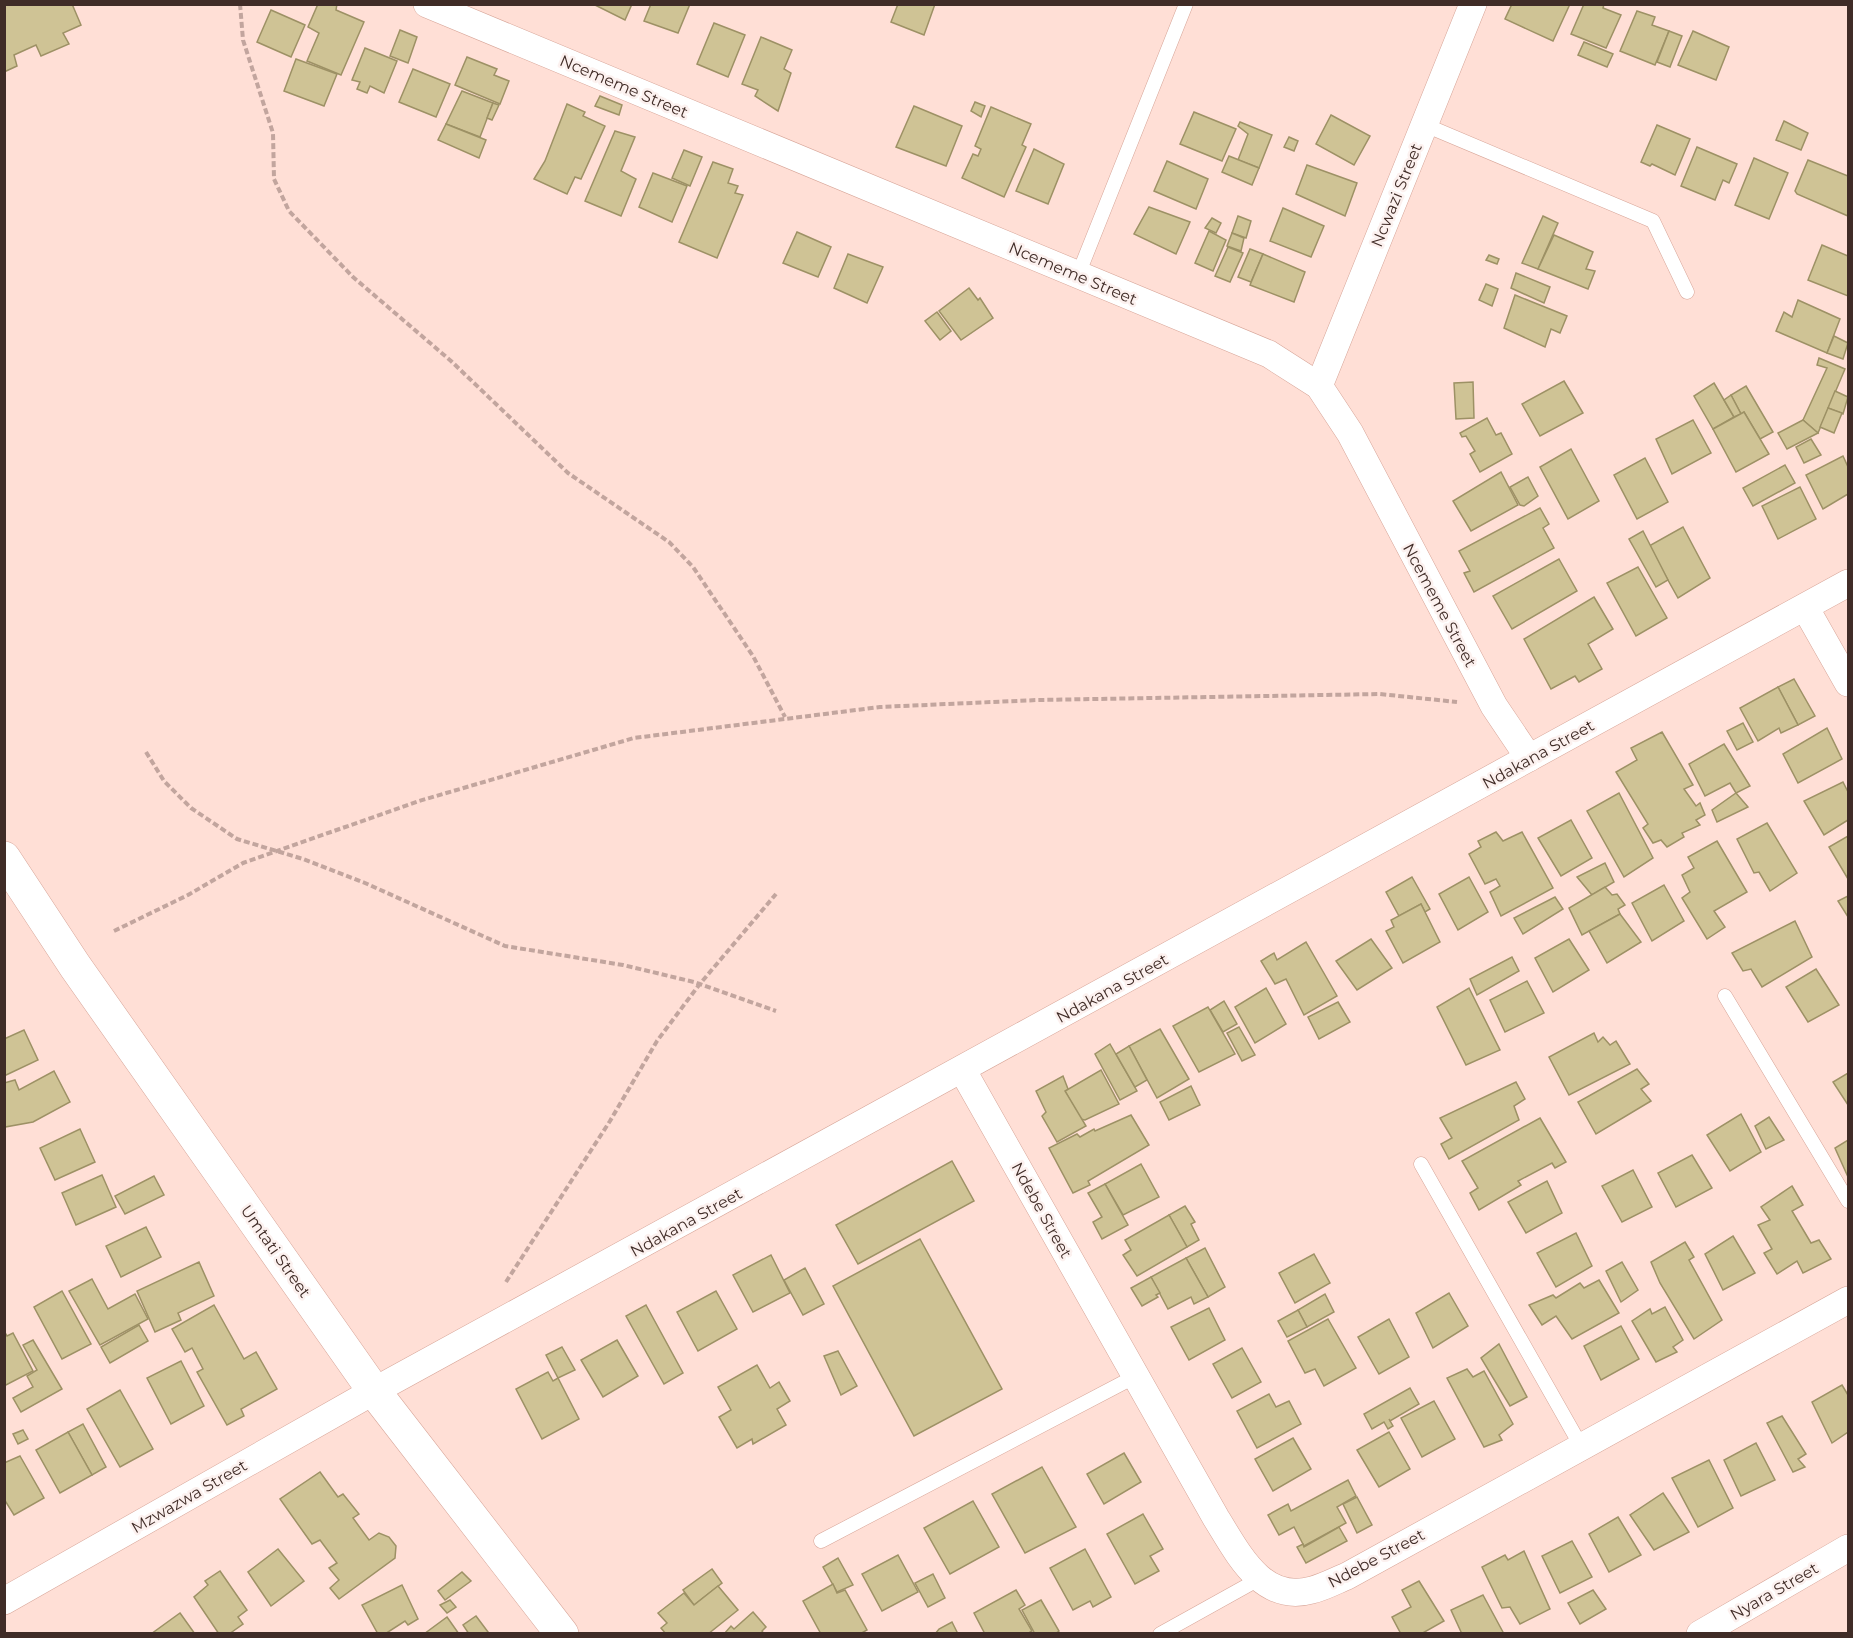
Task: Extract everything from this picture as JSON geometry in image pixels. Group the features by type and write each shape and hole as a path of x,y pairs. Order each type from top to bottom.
{"street":[{"name":"Ncwazi Street","path":"1318,386 1473,4"},
{"name":"Ncememe Street","path":"434,6 1269,354 1318,386 1350,433 1494,706 1529,758"},
{"name":"Ndakana Street","path":"374,1391 963,1071 1529,758 1806,609 1848,583"},
{"path":"1806,609 1848,683"},
{"name":"Umtati Street","path":"4,858 75,966 374,1391 562,1634"},
{"name":"Ndebe Street","path":"963,1071 1216,1518 1258,1579 1275,1590 1292,1593 1311,1591 1347,1576 1848,1300"},
{"name":"Mzwazwa Street","path":"4,1601 374,1391"},
{"name":"Nyara Street","path":"1700,1634 1848,1548"}],"lane":[{"path":"1078,275 1186,4"},
{"path":"1425,125 1653,221 1687,292"},
{"path":"1725,996 1848,1201"},
{"path":"1421,1164 1581,1446"},
{"path":"821,1541 1136,1376"},
{"path":"1160,1634 1258,1579"}],"path":[{"path":"240,4 243,40 273,134 274,179 290,211 353,277 451,361 568,473 669,542 693,567 747,647 785,717"},
{"path":"114,931 188,895 243,863 419,801 634,738 785,717 880,707 1038,700 1380,694 1494,706"},
{"path":"146,752 164,781 191,808 237,839 365,883 505,946 623,965 699,985 776,1011"},
{"path":"482,1333 508,1279 610,1121 657,1041 699,985 776,894"}],"building":[{"path":"4,4 72,4 81,25 63,33 69,44 41,56 36,45 14,55 17,66 4,72"},
{"path":"318,4 337,4 336,10 364,22 341,75 307,61 319,33 308,27"},
{"path":"593,4 632,4 625,20"},
{"path":"651,4 690,4 678,33 644,21"},
{"path":"898,4 935,4 924,35 891,22"},
{"path":"1512,4 1570,4 1553,41 1505,19"},
{"path":"1584,4 1604,4 1603,8 1621,15 1606,48 1571,34"},
{"path":"271,10 305,25 291,57 257,42"},
{"path":"1637,11 1655,17 1652,25 1669,31 1655,65 1620,51"},
{"path":"714,23 745,35 728,77 697,64"},
{"path":"400,30 417,37 408,63 390,56"},
{"path":"1669,31 1682,36 1670,67 1657,62"},
{"path":"1693,31 1729,47 1716,80 1678,65"},
{"path":"761,37 792,50 784,69 791,73 778,111 755,96 758,90 742,84"},
{"path":"1584,42 1613,54 1607,67 1578,55"},
{"path":"365,48 397,61 384,93 370,86 367,93 357,89 360,82 352,80"},
{"path":"467,57 497,69 494,75 509,81 500,104 455,85"},
{"path":"296,59 337,74 324,106 284,91"},
{"path":"413,69 450,84 436,117 399,102"},
{"path":"462,91 493,103 480,137 446,124"},
{"path":"600,96 622,105 619,115 595,106"},
{"path":"975,102 985,106 981,117 971,111"},
{"path":"493,103 499,105 492,120 487,118"},
{"path":"567,104 585,112 583,116 605,126 581,179 575,177 567,194 534,179 545,161"},
{"path":"914,106 962,126 946,166 896,147"},
{"path":"991,107 1031,124 1022,145 1026,147 1004,197 962,178 973,154 978,156 981,149 975,146"},
{"path":"1194,112 1236,129 1222,161 1180,144"},
{"path":"1331,115 1370,136 1354,165 1316,144"},
{"path":"1784,121 1808,133 1801,150 1776,140"},
{"path":"1240,122 1272,135 1259,168 1238,160 1248,134 1238,126"},
{"path":"446,124 486,140 479,158 438,140"},
{"path":"1657,125 1690,139 1675,175 1652,164 1650,166 1641,162"},
{"path":"615,131 635,137 621,171 636,179 621,216 585,201"},
{"path":"1289,137 1298,141 1294,151 1284,147"},
{"path":"1697,147 1737,164 1729,183 1723,180 1715,200 1681,186"},
{"path":"1034,149 1064,164 1048,204 1016,191"},
{"path":"684,150 702,157 690,186 672,178"},
{"path":"1229,156 1259,168 1252,185 1222,172"},
{"path":"1754,158 1788,173 1769,219 1735,205"},
{"path":"1808,160 1848,176 1848,216 1797,194 1795,191"},
{"path":"1167,161 1208,179 1196,209 1154,191"},
{"path":"713,162 733,169 728,183 738,186 735,193 743,195 717,258 679,242"},
{"path":"1307,165 1357,183 1345,216 1296,194"},
{"path":"653,173 687,186 672,222 639,207"},
{"path":"1149,207 1190,222 1176,254 1134,234"},
{"path":"1283,208 1324,226 1311,257 1270,241"},
{"path":"1238,216 1251,221 1246,238 1232,233"},
{"path":"1543,216 1558,223 1538,269 1522,263"},
{"path":"1212,218 1221,223 1216,233 1205,228"},
{"path":"1209,231 1226,240 1213,271 1195,263"},
{"path":"797,232 831,247 818,277 783,263"},
{"path":"1232,233 1244,238 1241,251 1227,246"},
{"path":"1554,235 1593,252 1586,269 1595,271 1588,289 1538,269"},
{"path":"1822,245 1848,256 1848,296 1808,280"},
{"path":"1228,247 1243,253 1230,282 1215,276"},
{"path":"1250,249 1263,254 1251,282 1238,277"},
{"path":"848,254 883,267 867,303 834,288"},
{"path":"1263,254 1305,272 1294,302 1250,285"},
{"path":"1489,255 1499,259 1497,264 1486,260"},
{"path":"1516,273 1550,287 1544,303 1511,288"},
{"path":"1486,284 1498,289 1492,306 1479,300"},
{"path":"969,288 978,300 980,298 993,318 961,340 939,311"},
{"path":"1515,295 1567,316 1560,333 1551,329 1545,347 1504,328"},
{"path":"1798,300 1840,319 1827,353 1776,331 1784,312 1792,317"},
{"path":"937,312 951,331 940,340 925,321"},
{"path":"1834,336 1848,343 1843,359 1827,353"},
{"path":"1819,358 1845,369 1818,433 1803,420 1827,368 1817,365"},
{"path":"1564,381 1583,413 1540,436 1522,404"},
{"path":"1473,382 1474,418 1456,419 1454,383"},
{"path":"1714,383 1734,417 1713,429 1694,396"},
{"path":"1746,386 1773,432 1760,439 1744,412 1741,414 1731,395"},
{"path":"1835,391 1848,397 1843,414 1828,408"},
{"path":"1731,395 1741,414 1734,417 1724,400"},
{"path":"1828,408 1842,413 1834,433 1820,427"},
{"path":"1744,412 1769,454 1736,472 1713,429"},
{"path":"1487,418 1496,435 1501,433 1512,454 1480,472 1470,454 1475,451 1466,436 1462,437 1460,433"},
{"path":"1693,420 1711,453 1672,474 1656,439"},
{"path":"1803,420 1818,433 1787,449 1778,433"},
{"path":"1811,439 1821,455 1804,463 1796,447"},
{"path":"1571,449 1599,501 1568,519 1540,467"},
{"path":"1843,456 1848,467 1848,494 1823,509 1806,475"},
{"path":"1645,458 1668,502 1637,519 1614,475"},
{"path":"1785,465 1795,483 1753,506 1743,488"},
{"path":"1501,472 1518,505 1471,531 1453,501"},
{"path":"1528,477 1538,496 1524,506 1520,505 1510,487"},
{"path":"1800,487 1816,519 1778,539 1762,506"},
{"path":"1540,508 1549,524 1543,528 1554,548 1474,592 1464,573 1470,571 1459,551"},
{"path":"1683,527 1710,578 1678,598 1649,546"},
{"path":"1643,531 1668,580 1656,587 1629,539"},
{"path":"1559,559 1577,591 1512,629 1493,596"},
{"path":"1638,567 1667,618 1636,636 1607,583"},
{"path":"1594,597 1613,629 1588,644 1602,669 1579,682 1575,676 1551,689 1524,639"},
{"path":"1794,679 1815,716 1798,725 1778,687"},
{"path":"1778,687 1798,725 1781,733 1779,728 1758,741 1740,708"},
{"path":"1743,723 1753,742 1737,750 1727,731"},
{"path":"1827,728 1842,759 1798,783 1783,754"},
{"path":"1662,732 1693,785 1684,789 1696,806 1700,803 1705,815 1696,820 1700,825 1682,833 1684,837 1667,847 1661,840 1653,843 1643,828 1648,824 1616,772 1637,760 1631,748"},
{"path":"1724,744 1750,786 1736,793 1730,783 1705,796 1689,764"},
{"path":"1843,782 1848,792 1848,820 1824,835 1804,801"},
{"path":"1619,793 1653,858 1624,877 1587,811"},
{"path":"1736,793 1748,807 1717,822 1712,810"},
{"path":"1571,820 1592,858 1561,876 1538,838"},
{"path":"1767,823 1797,873 1770,891 1759,872 1754,873 1737,839"},
{"path":"1496,832 1503,841 1522,832 1553,888 1501,916 1490,892 1500,886 1496,879 1485,884 1469,854 1481,847 1478,841"},
{"path":"1848,836 1848,879 1829,847"},
{"path":"1717,841 1747,892 1714,911 1725,927 1707,939 1682,898 1690,892 1682,875 1694,868 1688,857"},
{"path":"1605,863 1614,882 1592,895 1577,877"},
{"path":"1412,877 1430,909 1425,912 1421,904 1399,916 1386,892"},
{"path":"1469,877 1488,912 1458,930 1439,894"},
{"path":"1664,885 1684,921 1652,941 1632,903"},
{"path":"1605,887 1612,895 1617,894 1625,905 1618,909 1620,914 1582,935 1569,908"},
{"path":"1848,896 1848,917 1838,901"},
{"path":"1555,897 1563,909 1523,934 1514,918"},
{"path":"1421,904 1440,942 1403,963 1386,931 1394,927 1391,920"},
{"path":"1620,914 1641,942 1607,963 1589,931"},
{"path":"1795,921 1812,957 1762,987 1751,969 1743,971 1732,953"},
{"path":"1371,939 1392,968 1357,990 1336,961"},
{"path":"1569,939 1589,970 1553,992 1535,958"},
{"path":"1306,942 1337,996 1304,1015 1286,979 1275,984 1261,961 1274,953 1277,960"},
{"path":"1512,957 1519,971 1477,995 1470,979"},
{"path":"1816,969 1839,1005 1808,1022 1786,987"},
{"path":"1527,981 1544,1013 1505,1032 1490,1000"},
{"path":"1266,988 1286,1024 1255,1043 1235,1007"},
{"path":"1469,988 1500,1050 1466,1065 1437,1007"},
{"path":"1224,1001 1237,1024 1223,1032 1210,1010"},
{"path":"1338,1002 1350,1022 1319,1039 1308,1017"},
{"path":"1208,1007 1235,1054 1199,1072 1173,1026"},
{"path":"1239,1027 1255,1055 1242,1061 1227,1033"},
{"path":"1160,1029 1189,1079 1157,1098 1129,1046"},
{"path":"24,1030 38,1060 4,1076 4,1039"},
{"path":"1594,1033 1598,1042 1603,1037 1610,1045 1616,1041 1630,1064 1569,1095 1549,1057"},
{"path":"1110,1044 1137,1091 1120,1100 1095,1054"},
{"path":"1129,1046 1147,1080 1135,1087 1116,1054"},
{"path":"1637,1069 1649,1084 1641,1089 1651,1101 1596,1134 1578,1102"},
{"path":"1101,1070 1119,1104 1085,1120 1080,1119 1065,1091"},
{"path":"54,1071 70,1102 33,1122 5,1127 4,1083 15,1080 19,1090"},
{"path":"1848,1073 1848,1105 1833,1082"},
{"path":"1063,1076 1068,1089 1065,1091 1086,1126 1057,1142 1042,1116 1046,1112 1036,1091"},
{"path":"1516,1082 1525,1099 1514,1106 1519,1120 1449,1159 1441,1144 1452,1138 1440,1118"},
{"path":"1191,1086 1200,1105 1169,1120 1160,1102"},
{"path":"1741,1114 1761,1152 1730,1171 1707,1135"},
{"path":"1131,1115 1149,1145 1088,1181 1090,1185 1073,1193 1049,1148 1077,1134 1080,1137 1094,1129 1095,1131"},
{"path":"1769,1117 1784,1140 1766,1149 1755,1126"},
{"path":"1540,1118 1566,1162 1555,1168 1552,1163 1518,1181 1521,1185 1479,1210 1470,1193 1478,1188 1462,1161"},
{"path":"80,1129 95,1162 55,1180 40,1148"},
{"path":"1848,1140 1848,1177 1835,1148"},
{"path":"1692,1155 1712,1188 1676,1207 1658,1173"},
{"path":"952,1161 974,1201 858,1264 836,1225"},
{"path":"1141,1164 1159,1197 1123,1215 1105,1184"},
{"path":"1633,1170 1652,1207 1622,1222 1602,1186"},
{"path":"102,1175 116,1207 76,1225 62,1193"},
{"path":"154,1176 164,1195 125,1214 115,1196"},
{"path":"1547,1181 1562,1213 1526,1233 1508,1202"},
{"path":"1105,1184 1128,1225 1102,1239 1093,1222 1102,1217 1088,1193"},
{"path":"1792,1186 1803,1205 1792,1211 1811,1243 1819,1240 1831,1259 1803,1273 1797,1261 1777,1274 1764,1253 1772,1249 1758,1225 1770,1220 1761,1207"},
{"path":"1185,1206 1195,1222 1191,1224 1199,1240 1187,1247 1169,1215"},
{"path":"1169,1215 1187,1247 1137,1276 1123,1255 1131,1250 1125,1240"},
{"path":"146,1227 161,1257 121,1277 106,1246"},
{"path":"1576,1233 1592,1266 1556,1287 1537,1253"},
{"path":"1733,1236 1755,1273 1723,1290 1705,1254"},
{"path":"920,1239 1002,1389 914,1436 833,1286"},
{"path":"1685,1242 1694,1257 1689,1260 1722,1320 1694,1339 1660,1283 1651,1262"},
{"path":"1205,1248 1225,1287 1208,1297 1186,1258"},
{"path":"1314,1254 1330,1283 1295,1303 1279,1273"},
{"path":"771,1255 790,1293 753,1312 733,1275"},
{"path":"1186,1258 1208,1297 1194,1304 1191,1297 1168,1309 1151,1277"},
{"path":"199,1262 214,1296 178,1313 181,1320 155,1332 137,1291"},
{"path":"1622,1262 1638,1290 1621,1302 1606,1271"},
{"path":"805,1268 824,1304 803,1315 784,1280"},
{"path":"1151,1277 1160,1293 1156,1295 1158,1297 1142,1306 1131,1288"},
{"path":"92,1279 108,1309 135,1294 148,1319 100,1345 69,1291"},
{"path":"1599,1280 1619,1313 1572,1339 1556,1316 1542,1325 1529,1305 1553,1295 1556,1298 1580,1283 1584,1288"},
{"path":"62,1291 91,1344 62,1359 34,1307"},
{"path":"716,1291 737,1329 698,1351 677,1312"},
{"path":"1449,1293 1468,1326 1433,1348 1416,1313"},
{"path":"1325,1294 1334,1312 1307,1327 1298,1310"},
{"path":"214,1305 244,1359 256,1352 277,1389 241,1409 244,1416 227,1425 197,1372 203,1369 192,1348 185,1352 172,1329"},
{"path":"646,1305 683,1373 664,1384 626,1316"},
{"path":"1665,1307 1683,1340 1673,1347 1677,1352 1656,1362 1632,1321 1650,1309 1652,1314"},
{"path":"1209,1308 1225,1340 1189,1360 1171,1327"},
{"path":"1298,1310 1307,1327 1287,1337 1278,1321"},
{"path":"1328,1319 1356,1368 1324,1386 1315,1369 1305,1373 1288,1341"},
{"path":"1389,1319 1409,1357 1379,1374 1358,1337"},
{"path":"139,1325 148,1341 110,1363 101,1347"},
{"path":"1621,1326 1639,1359 1601,1380 1584,1346"},
{"path":"4,1331 7,1336 13,1333 33,1371 4,1386"},
{"path":"33,1340 62,1389 21,1412 13,1398 33,1387 27,1376 37,1370 23,1345"},
{"path":"617,1340 638,1376 603,1397 581,1360"},
{"path":"1499,1344 1527,1397 1510,1406 1481,1358"},
{"path":"562,1347 575,1370 558,1378 546,1355"},
{"path":"1242,1348 1261,1382 1232,1398 1213,1364"},
{"path":"838,1351 857,1386 841,1395 824,1356"},
{"path":"181,1361 204,1406 171,1424 147,1378"},
{"path":"757,1365 770,1388 779,1382 790,1401 777,1409 786,1425 753,1444 752,1439 737,1448 719,1417 731,1410 718,1387"},
{"path":"1467,1369 1473,1377 1484,1371 1513,1424 1499,1435 1502,1440 1484,1447 1447,1378"},
{"path":"548,1372 553,1381 558,1378 579,1419 542,1439 516,1389"},
{"path":"1842,1385 1848,1395 1848,1432 1832,1443 1812,1402"},
{"path":"1410,1388 1419,1404 1390,1421 1393,1426 1388,1429 1384,1422 1372,1429 1364,1414"},
{"path":"120,1390 153,1449 120,1467 87,1409"},
{"path":"1269,1394 1276,1407 1289,1401 1301,1424 1257,1448 1237,1411"},
{"path":"1434,1401 1455,1439 1422,1457 1401,1418"},
{"path":"1782,1416 1806,1454 1798,1459 1805,1467 1793,1472 1767,1423"},
{"path":"83,1424 106,1467 92,1475 68,1432"},
{"path":"23,1430 28,1439 18,1444 13,1434"},
{"path":"68,1432 92,1475 60,1493 36,1450"},
{"path":"1389,1432 1410,1469 1379,1487 1357,1450"},
{"path":"1293,1438 1311,1469 1273,1491 1255,1459"},
{"path":"1756,1443 1775,1480 1741,1496 1724,1460"},
{"path":"1124,1453 1141,1482 1104,1504 1087,1474"},
{"path":"20,1456 44,1498 14,1515 4,1499 4,1463"},
{"path":"1709,1460 1733,1508 1698,1527 1672,1478"},
{"path":"1042,1467 1076,1527 1025,1553 992,1494"},
{"path":"320,1472 338,1497 343,1494 359,1514 353,1518 369,1540 379,1533 389,1537 396,1546 395,1558 339,1599 330,1588 339,1580 329,1568 337,1563 320,1540 312,1544 280,1499"},
{"path":"1348,1480 1356,1496 1337,1507 1346,1523 1304,1546 1294,1527 1279,1535 1268,1515 1288,1504 1291,1511"},
{"path":"1663,1493 1689,1532 1654,1550 1630,1515"},
{"path":"1357,1497 1372,1525 1357,1533 1343,1504"},
{"path":"973,1501 999,1547 950,1574 924,1528"},
{"path":"1143,1514 1163,1549 1150,1556 1159,1571 1135,1584 1107,1534"},
{"path":"1618,1517 1641,1555 1609,1572 1589,1534"},
{"path":"1339,1527 1347,1541 1306,1563 1297,1547 1303,1544 1304,1547"},
{"path":"1572,1541 1592,1577 1560,1593 1542,1556"},
{"path":"278,1549 304,1581 271,1606 248,1572"},
{"path":"1085,1549 1111,1597 1093,1607 1090,1601 1073,1610 1050,1568"},
{"path":"1524,1551 1550,1609 1520,1624 1510,1607 1502,1608 1482,1567 1505,1555 1508,1560"},
{"path":"898,1555 918,1592 882,1611 862,1574"},
{"path":"838,1558 853,1585 837,1592 823,1567"},
{"path":"712,1569 722,1583 694,1605 683,1590"},
{"path":"220,1571 247,1610 238,1617 243,1624 229,1634 219,1634 194,1597 208,1585 205,1581"},
{"path":"462,1572 471,1581 445,1600 438,1591"},
{"path":"933,1574 945,1598 928,1607 915,1583"},
{"path":"1419,1581 1444,1621 1421,1634 1401,1634 1392,1617 1411,1607 1402,1590"},
{"path":"833,1584 837,1593 845,1590 867,1630 860,1634 821,1634 803,1601"},
{"path":"402,1585 418,1619 408,1625 405,1621 385,1634 378,1634 362,1605"},
{"path":"718,1586 738,1610 708,1634 666,1634 661,1628 667,1623 658,1613 684,1593 694,1605"},
{"path":"1016,1590 1025,1605 1019,1609 1032,1631 1027,1634 985,1634 974,1613"},
{"path":"1593,1590 1606,1609 1580,1624 1568,1603"},
{"path":"1483,1595 1504,1634 1462,1634 1451,1610"},
{"path":"450,1600 456,1607 447,1613 440,1605"},
{"path":"1041,1600 1059,1631 1055,1634 1035,1634 1022,1610"},
{"path":"753,1612 766,1627 762,1631 764,1634 724,1634 731,1626 734,1629"},
{"path":"180,1613 195,1634 151,1634"},
{"path":"476,1616 488,1632 486,1634 469,1634 463,1625"},
{"path":"447,1617 459,1634 424,1634"},
{"path":"952,1622 958,1634 935,1634 939,1629"}]}
